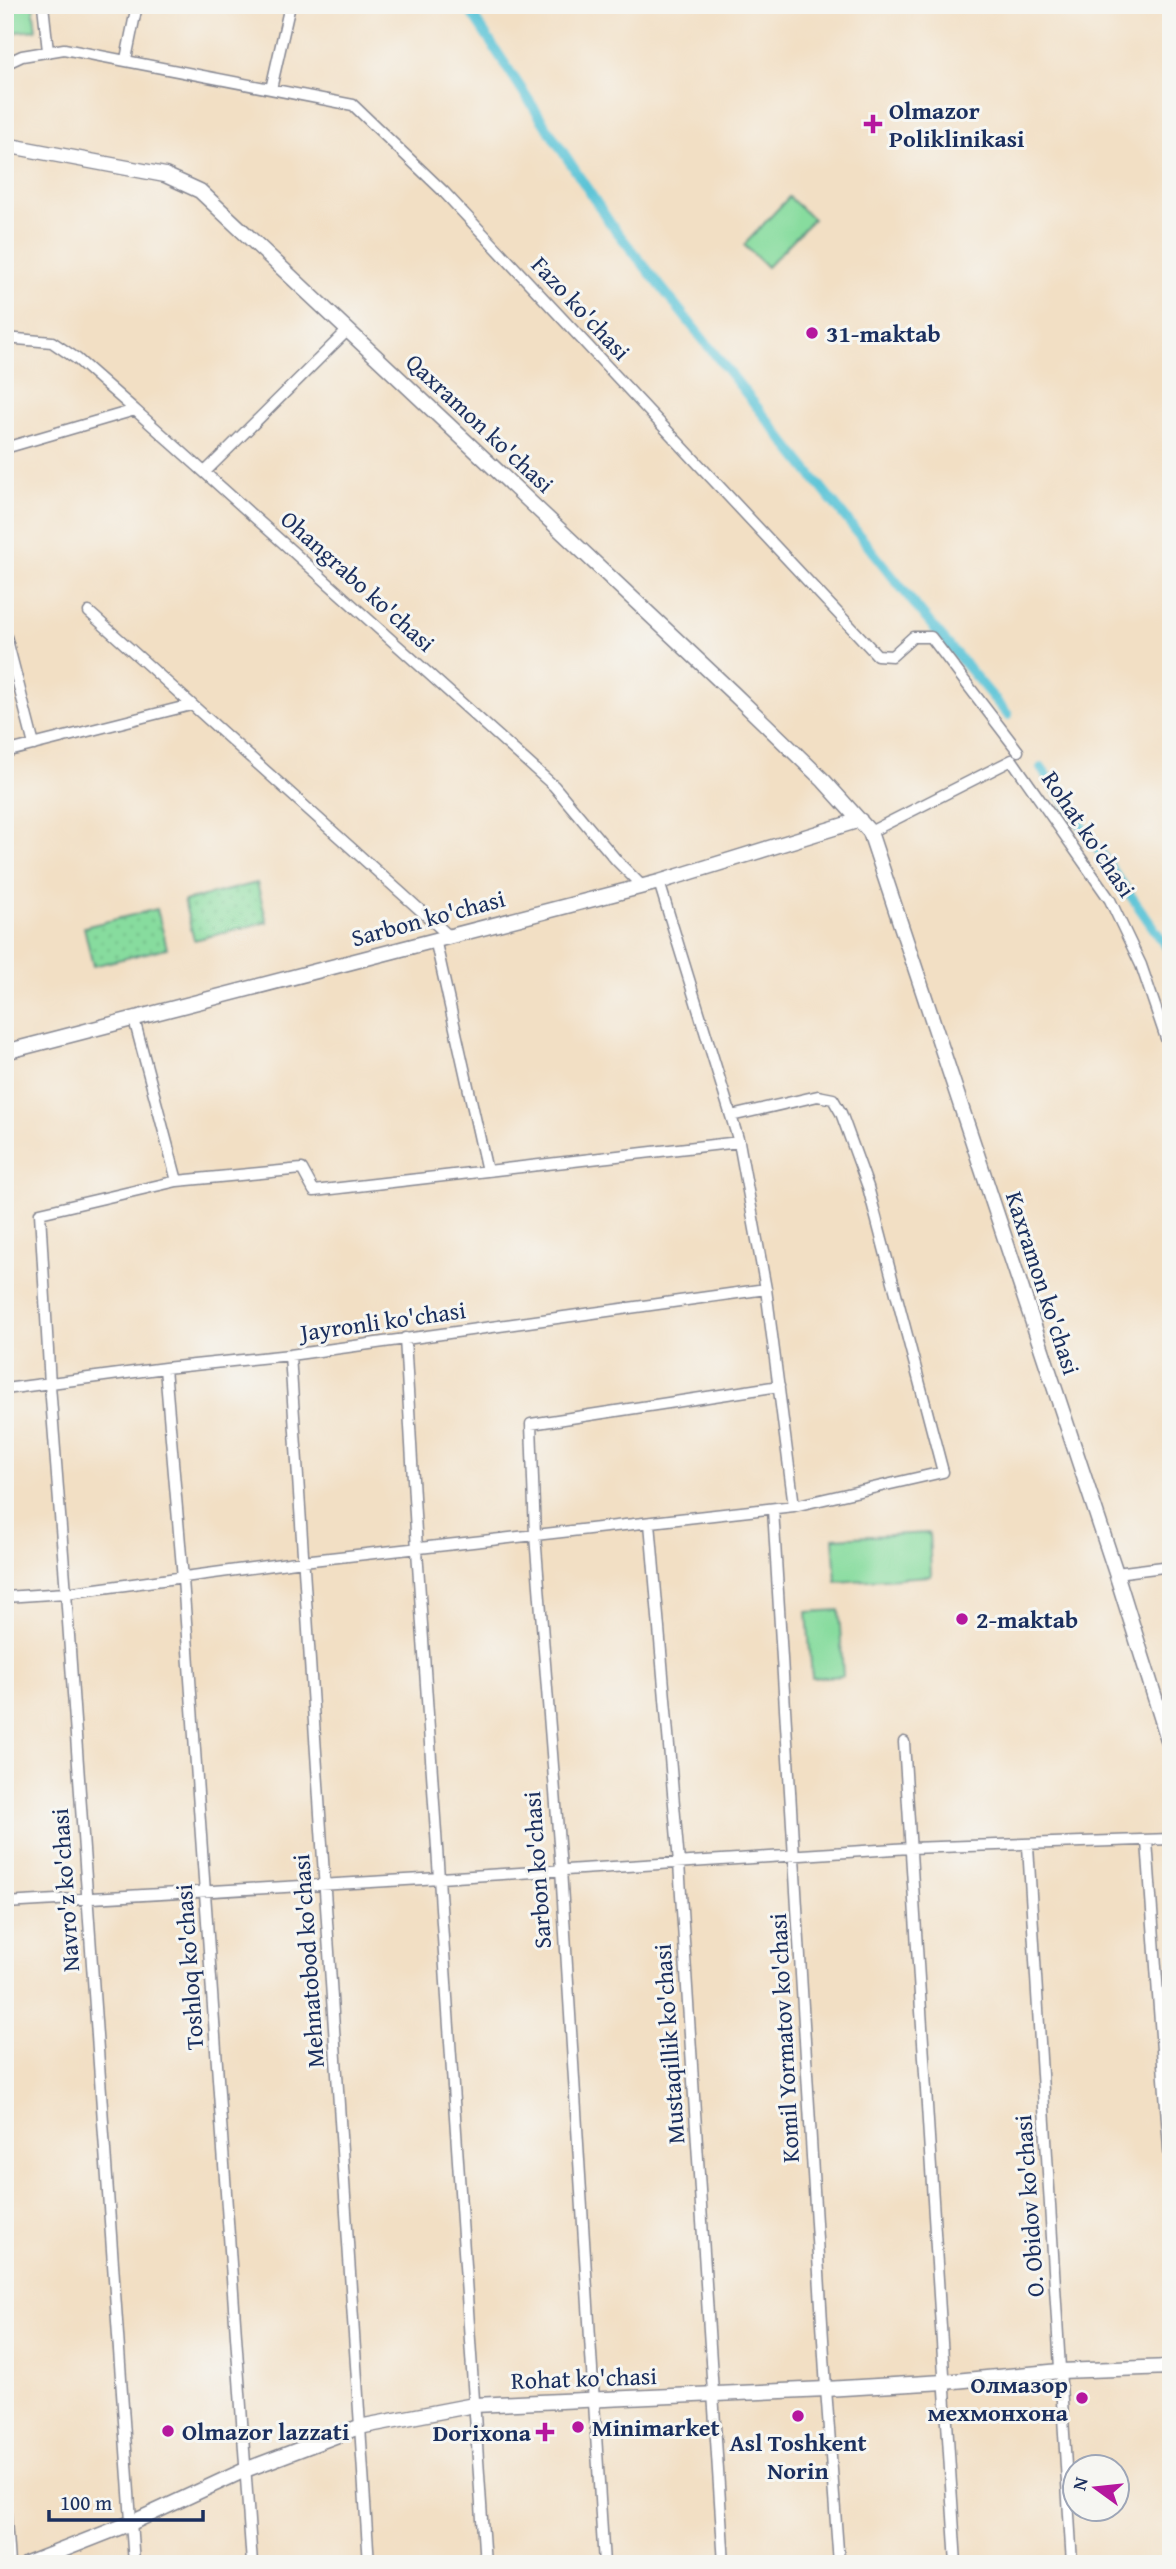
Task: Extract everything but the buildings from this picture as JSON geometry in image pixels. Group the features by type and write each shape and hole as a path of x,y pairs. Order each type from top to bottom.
{"street":[{"path":"43,5 48,51"},
{"path":"126,59 137,5"},
{"path":"271,89 290,5"},
{"name":"Fazo ko'chasi","path":"5,64 22,55 64,48 353,105 443,191 877,654 892,656 913,637 931,637 1015,756"},
{"name":"Qaxramon ko'chasi","path":"5,145 165,176 200,191 733,693 824,781 870,832"},
{"path":"205,472 348,330"},
{"name":"Ohangrabo ko'chasi","path":"5,338 52,342 77,359 554,786 617,861 642,886"},
{"path":"5,449 135,410"},
{"path":"89,612 442,938 487,1171"},
{"path":"5,632 34,745"},
{"path":"5,752 191,705"},
{"path":"870,832 1015,756"},
{"name":"Rohat ko'chasi","path":"1015,756 1110,900 1141,965 1171,1053"},
{"name":"Sarbon ko'chasi","path":"5,1052 659,882 860,820"},
{"name":"Kaxramon ko'chasi","path":"870,832 1116,1573 1171,1749"},
{"path":"659,882 738,1142 766,1289 794,1506"},
{"path":"134,1019 177,1181 302,1169 314,1191 738,1142"},
{"path":"5,1597 66,1593 303,1561 773,1509 943,1472 868,1187 841,1113 832,1099 818,1096 731,1116"},
{"name":"Navro'z ko'chasi","path":"134,2564 40,1213 177,1181"},
{"name":"Jayronli ko'chasi","path":"5,1389 290,1355 766,1289"},
{"path":"405,1338 485,2564"},
{"name":"Mehnatobod ko'chasi","path":"290,1355 369,2564"},
{"name":"Toshloq ko'chasi","path":"165,1368 183,1579 252,2564"},
{"name":"Sarbon ko'chasi","path":"604,2564 561,1870 535,1535 531,1424 779,1386"},
{"name":"Komil Yormatov ko'chasi","path":"773,1509 839,2564"},
{"name":"Mustaqillik ko'chasi","path":"650,1523 679,1863 724,2564"},
{"path":"1116,1573 1171,1566"},
{"path":"904,1742 957,2564"},
{"path":"5,1903 910,1847 1028,1846 1171,1839"},
{"path":"1147,1840 1171,2176"},
{"name":"O. Obidov ko'chasi","path":"1028,1846 1072,2564"},
{"name":"Rohat ko'chasi","path":"27,2564 131,2523 245,2470 359,2427 474,2405 826,2389 1060,2371 1171,2367"},
{"path":"5,2504 9,2564"}],"green space":[{"path":"5,5 33,5 36,30 5,33"},
{"path":"789,197 813,219 767,267 744,245"},
{"path":"257,883 267,922 194,940 184,901"},
{"path":"157,909 167,948 93,966 84,927"},
{"path":"929,1533 931,1576 836,1582 833,1538"},
{"path":"839,1610 843,1676 812,1678 807,1612"}],"waterway":[{"path":"466,5 610,223 924,616 1008,715"},
{"path":"1041,768 1171,953"}],"place":[{"name":"Olmazor Poliklinikasi","path":"873,124"},
{"name":"31-maktab","path":"812,333"},
{"name":"2-maktab","path":"962,1619"},
{"name":"Олмазор мехмонхона","path":"1082,2398"},
{"name":"Asl Toshkent Norin","path":"798,2416"},
{"name":"Minimarket","path":"578,2427"},
{"name":"Olmazor lazzati","path":"168,2431"},
{"name":"Dorixona","path":"545,2432"}]}
